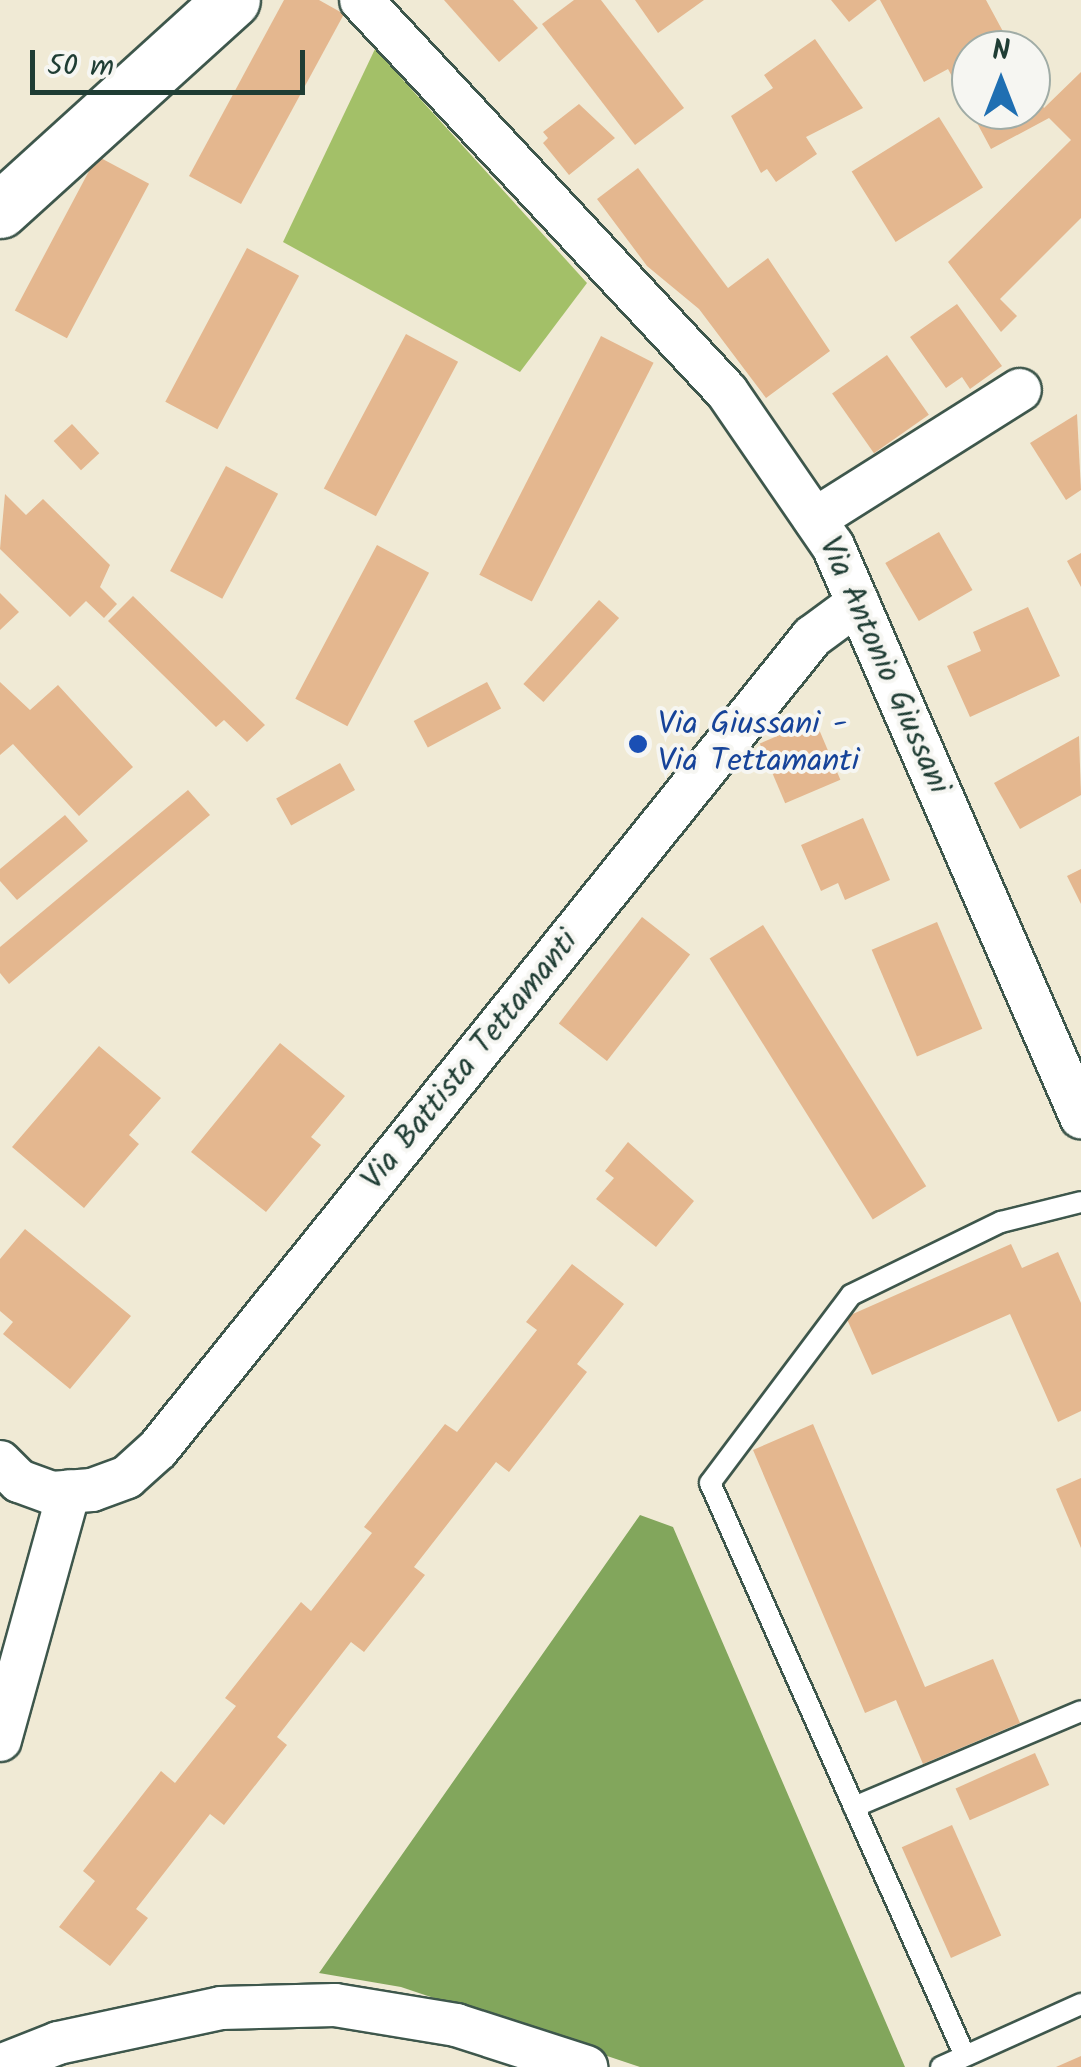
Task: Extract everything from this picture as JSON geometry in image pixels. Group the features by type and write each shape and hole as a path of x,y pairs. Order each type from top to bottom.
{"main road":[{"path":"1,206 232,0"}],"street":[{"name":"Via Antonio Giussani","path":"361,0 726,392 815,519 858,603 1081,1117"},
{"path":"815,519 1020,390"},
{"name":"Via Battista Tettamanti","path":"69,1492 127,1477 158,1449 812,637 858,603"},
{"path":"0,1462 19,1481 69,1492 0,1740"},
{"path":"4,2058 221,2008 335,2005 456,2025 586,2067"}],"lane":[{"path":"965,2056 710,1484 850,1294 1001,1222 1081,1202"},
{"path":"854,1807 1081,1711"},
{"path":"941,2067 1081,2004"}],"green space":[{"path":"375,49 587,283 520,372 283,242"},
{"path":"640,1515 673,1527 905,2067 640,2067 401,1987 319,1973"}],"building":[{"path":"284,0 319,0 344,14 241,204 189,176"},
{"path":"444,0 513,0 538,28 499,62"},
{"path":"574,0 601,0 684,108 635,145 542,24"},
{"path":"635,0 704,0 658,33"},
{"path":"831,0 877,0 849,22"},
{"path":"880,0 986,0 1002,30 951,30 951,75 948,69 924,82"},
{"path":"815,39 863,108 806,137 817,154 776,182 767,169 761,173 731,116 773,88 764,75"},
{"path":"1081,72 1081,218 1000,299 1017,316 1001,332 948,262 1071,140 1051,120 1051,101"},
{"path":"579,104 615,138 569,175 543,143 548,138 543,132"},
{"path":"939,117 983,187 896,242 852,172"},
{"path":"981,130 1027,130 991,149"},
{"path":"97,156 149,184 67,338 15,311"},
{"path":"638,168 728,288 768,258 830,351 766,398 699,309 647,266 597,199"},
{"path":"247,248 299,276 217,429 165,402"},
{"path":"957,304 1002,366 970,389 962,377 946,388 910,337"},
{"path":"406,334 458,362 376,516 324,489"},
{"path":"601,336 654,363 532,602 479,575"},
{"path":"887,355 929,415 874,453 832,393"},
{"path":"1077,414 1081,490 1066,500 1030,443"},
{"path":"72,424 99,453 81,470 54,441"},
{"path":"226,466 278,494 222,599 170,571"},
{"path":"5,494 26,515 43,499 110,565 100,587 117,604 104,618 86,601 70,617 0,549"},
{"path":"939,532 972,590 919,621 885,563"},
{"path":"377,545 429,573 347,726 295,699"},
{"path":"1081,553 1081,587 1067,561"},
{"path":"0,593 19,612 0,630"},
{"path":"133,596 265,725 247,742 224,720 216,727 108,621"},
{"path":"599,600 619,618 543,702 523,684"},
{"path":"1028,607 1060,676 970,717 947,666 981,651 973,632"},
{"path":"0,682 30,710 58,685 133,767 79,816 13,744 0,755"},
{"path":"487,682 501,708 428,747 414,721"},
{"path":"815,720 840,780 785,803 760,743"},
{"path":"1079,736 1081,795 1020,829 994,783"},
{"path":"340,763 355,790 291,826 276,798"},
{"path":"188,790 210,815 9,984 0,973 0,947"},
{"path":"65,815 88,841 17,900 0,881 0,869"},
{"path":"863,818 890,880 845,900 838,883 821,891 801,845"},
{"path":"1081,869 1081,904 1067,876"},
{"path":"642,917 690,955 607,1061 559,1023"},
{"path":"937,922 982,1029 917,1057 872,950"},
{"path":"763,925 926,1186 873,1220 710,958"},
{"path":"280,1043 345,1096 311,1137 321,1145 266,1212 191,1152"},
{"path":"99,1046 161,1098 129,1135 139,1144 84,1208 12,1147"},
{"path":"628,1142 694,1201 656,1247 596,1199 614,1178 605,1171"},
{"path":"25,1229 131,1316 70,1389 3,1334 13,1322 0,1311 0,1259"},
{"path":"1011,1244 1022,1268 1058,1252 1081,1303 1081,1411 1058,1422 1010,1314 872,1375 846,1317"},
{"path":"572,1264 624,1304 577,1364 587,1372 509,1472 496,1462 414,1567 425,1575 364,1652 351,1642 277,1737 287,1745 224,1825 210,1814 136,1909 148,1918 110,1966 59,1927 95,1881 83,1871 161,1771 175,1783 236,1706 225,1698 301,1602 311,1611 372,1533 364,1527 445,1424 457,1432 537,1330 526,1322"},
{"path":"813,1424 925,1687 993,1659 1020,1723 923,1764 896,1700 865,1713 753,1450"},
{"path":"1081,1478 1081,1548 1056,1489"},
{"path":"1035,1753 1049,1785 970,1820 956,1788"},
{"path":"952,1825 1001,1936 951,1958 902,1847"},
{"path":"1081,2056 1081,2067 1056,2067"}],"place":[{"name":"Via Giussani - Via Tettamanti","path":"638,744"}]}
